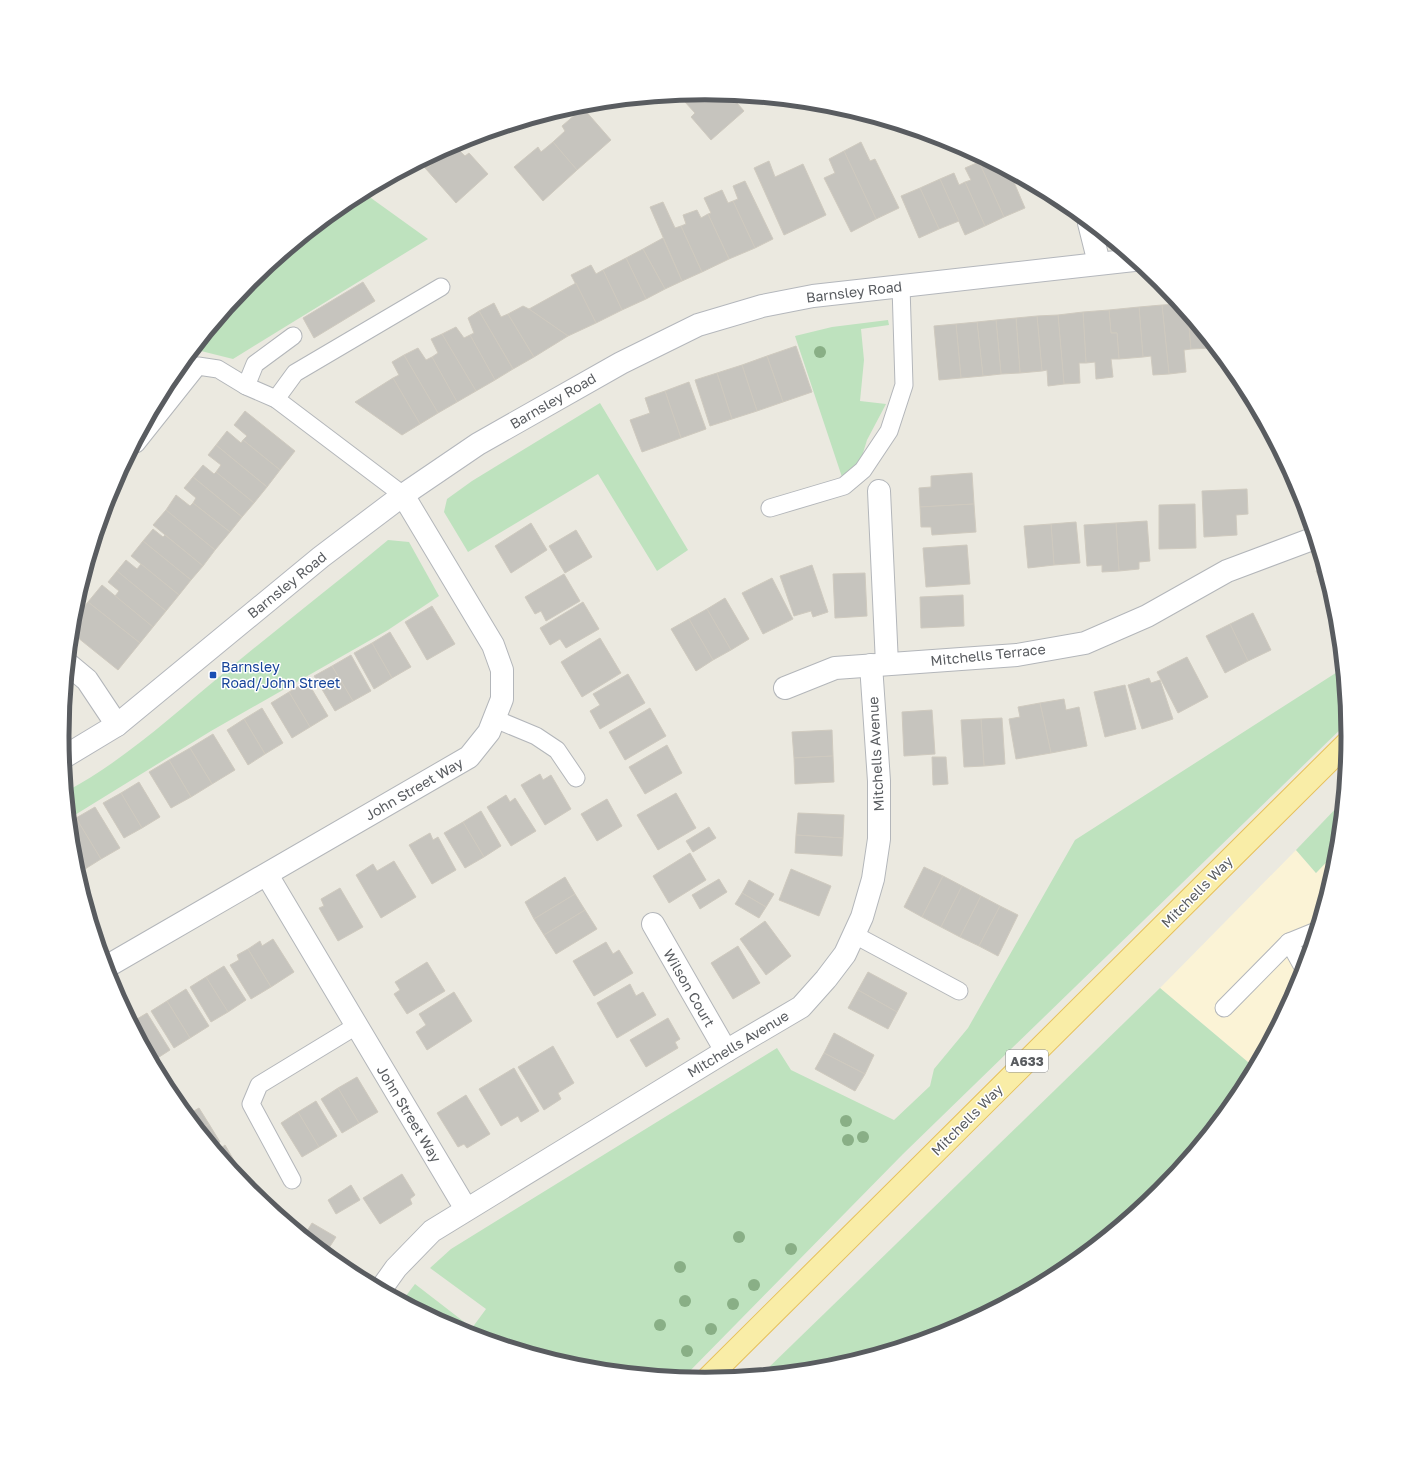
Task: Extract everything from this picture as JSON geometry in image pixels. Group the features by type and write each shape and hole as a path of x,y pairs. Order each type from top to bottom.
{"main road":[{"name":"Mitchells Way","path":"713,1373 1342,748"}],"street":[{"path":"1091,230 1099,263"},
{"name":"Barnsley Road","path":"69,753 117,726 315,562 403,495 478,444 558,397 621,362 698,325 762,306 813,296 1128,261"},
{"name":"Mitchells Avenue","path":"383,1285 396,1268 432,1231 726,1051 801,1007 845,954 862,917 873,879 879,839 879,491"},
{"name":"John Street Way","path":"111,964 469,757 488,732 495,719 502,699 502,670 493,645 403,495"},
{"name":"Mitchells Terrace","path":"785,688 835,668 1017,655 1085,643 1147,616 1227,571 1310,539"},
{"path":"73,668 87,680 117,726"},
{"name":"John Street Way","path":"267,875 466,1209"},
{"name":"Wilson Court","path":"653,924 726,1051"}],"lane":[{"path":"770,508 844,486 863,470 889,431 904,385 901,286"},
{"path":"276,399 294,373 441,287"},
{"path":"246,386 255,364 293,336"},
{"path":"149,427 198,366 218,369 246,386 276,399 403,495"},
{"path":"495,719 536,736 557,750 576,778"},
{"path":"1224,1008 1289,942 1310,933"},
{"path":"853,934 959,991"},
{"path":"1289,942 1300,962"},
{"path":"292,1180 251,1104 259,1085 356,1026"}],"shaded area":[{"path":"1296,850 1316,873 1331,858 1320,901 1294,980 1251,1065 1160,988"}],"green space":[{"path":"369,196 428,239 233,359 201,351 188,366 227,317 255,286 318,232"},
{"path":"888,320 889,325 861,329 864,360 860,401 886,404 867,440 859,466 842,477 795,336 832,327"},
{"path":"600,403 688,550 657,571 598,474 468,552 444,512 447,499 472,481"},
{"path":"388,540 409,542 439,596 388,630 211,731 74,816 71,789 109,765 149,736 245,655"},
{"path":"1339,671 1342,728 903,1154 688,1373 622,1368 581,1361 541,1351 462,1325 405,1297 415,1284 472,1328 486,1309 430,1268 451,1249 777,1048 791,1070 894,1120 930,1086 934,1069 968,1028 1075,840"},
{"path":"1338,806 1331,858 1316,873 1296,850"},
{"path":"1160,988 1251,1065 1235,1090 1210,1124 1156,1187 1125,1215 1059,1266 1024,1288 987,1307 949,1325 910,1339 830,1361 766,1370"}],"building":[{"path":"687,100 735,101 744,111 711,140 691,117 695,113 685,102"},
{"path":"586,111 611,140 577,170 553,142 565,131 562,126 577,113"},
{"path":"553,142 577,170 543,201 514,167 538,147 541,152"},
{"path":"861,142 870,161 875,159 899,208 876,219 844,151"},
{"path":"459,150 465,156 469,153 488,174 456,203 426,169 436,160"},
{"path":"844,151 876,219 851,232 824,178 835,173 829,159"},
{"path":"435,161 426,169 423,166"},
{"path":"769,161 775,177 803,164 826,215 784,235 754,168"},
{"path":"979,162 1013,179 1025,208 1004,217"},
{"path":"979,162 1004,217 985,226 965,182 971,180 965,168"},
{"path":"954,173 959,185 965,182 985,226 965,235 940,179"},
{"path":"940,179 959,221 939,229 920,188"},
{"path":"745,181 773,239 755,248 733,201 738,199 733,186"},
{"path":"920,188 939,229 919,238 901,196"},
{"path":"722,190 728,203 733,201 755,248 729,259 708,214 711,213 704,198"},
{"path":"663,202 675,228 681,226 702,272 682,281 650,207"},
{"path":"697,210 701,218 708,214 729,259 702,272 681,226 686,224 683,215"},
{"path":"663,238 682,281 665,289 643,249"},
{"path":"643,249 665,289 646,299 626,258"},
{"path":"626,258 646,299 622,310 603,270"},
{"path":"591,265 596,274 603,270 622,310 596,323 571,275"},
{"path":"363,282 375,301 314,338 303,318"},
{"path":"576,283 596,323 568,336 529,309"},
{"path":"494,303 501,317 508,314 534,357 513,369 479,311"},
{"path":"1173,304 1189,323 1191,349 1184,350 1186,372 1169,374 1162,305"},
{"path":"1162,305 1169,374 1153,375 1151,356 1143,357 1139,307"},
{"path":"523,306 568,336 534,357 508,314"},
{"path":"1139,307 1143,357 1119,359 1117,333 1111,333 1109,310"},
{"path":"1109,310 1111,333 1117,333 1119,359 1111,359 1113,377 1096,379 1095,362 1086,363 1083,312"},
{"path":"479,311 513,369 495,380 470,335 474,333 468,318"},
{"path":"1083,312 1086,363 1079,363 1080,383 1064,384 1058,315"},
{"path":"1058,315 1064,384 1048,386 1047,370 1042,371 1037,316"},
{"path":"1037,316 1042,371 1020,373 1016,318"},
{"path":"1016,318 1020,373 1001,374 996,320"},
{"path":"996,320 1001,374 983,376 977,322"},
{"path":"977,322 983,376 961,378 956,324"},
{"path":"1189,323 1209,348 1191,349"},
{"path":"956,324 961,378 939,380 934,326"},
{"path":"456,327 464,338 470,335 495,380 476,391 442,334"},
{"path":"442,334 476,391 457,402 432,357 438,353 431,339"},
{"path":"796,346 812,392 783,402 767,356"},
{"path":"418,348 426,360 432,357 457,402 438,413 404,355"},
{"path":"404,355 438,413 420,424 393,378 399,375 392,362"},
{"path":"767,356 783,402 757,411 742,365"},
{"path":"742,365 757,411 732,419 717,373"},
{"path":"717,373 732,419 710,426 695,380"},
{"path":"393,378 420,424 402,435 355,402"},
{"path":"689,382 706,429 681,438 665,391"},
{"path":"665,391 681,438 642,452 630,420 650,413 645,398"},
{"path":"245,411 295,451 280,470 243,440 247,436 234,425"},
{"path":"227,431 241,443 243,440 280,470 267,487 216,445"},
{"path":"216,445 267,487 254,503 216,472 221,465 208,455"},
{"path":"203,465 214,474 216,472 254,503 242,517 193,477"},
{"path":"972,473 974,504 920,507 919,488 931,487 931,476"},
{"path":"193,477 242,517 230,532 193,503 196,498 184,488"},
{"path":"1247,489 1248,514 1236,515 1237,535 1204,537 1202,491"},
{"path":"176,495 190,506 193,503 230,532 215,550 166,510"},
{"path":"974,504 976,532 932,535 931,527 921,527 920,507"},
{"path":"1195,504 1196,548 1159,549 1159,505"},
{"path":"166,510 215,550 203,566 153,525"},
{"path":"1147,521 1150,561 1139,562 1139,569 1119,571 1116,523"},
{"path":"1076,522 1080,563 1054,565 1051,524"},
{"path":"531,523 547,550 511,573 495,546"},
{"path":"1116,523 1119,571 1102,572 1102,565 1087,566 1084,525"},
{"path":"1051,524 1054,565 1028,568 1024,526"},
{"path":"153,529 163,537 165,535 203,566 191,580 143,541"},
{"path":"576,530 592,557 565,573 549,546"},
{"path":"143,541 191,580 179,595 131,556"},
{"path":"967,545 970,584 926,587 923,548"},
{"path":"126,560 137,569 141,564 179,595 166,611 117,571"},
{"path":"812,565 828,612 813,617 811,611 794,616 780,576"},
{"path":"1319,569 1324,587 1316,571"},
{"path":"117,571 166,611 153,627 115,596 119,591 108,582"},
{"path":"865,573 867,616 835,618 833,574"},
{"path":"564,574 580,601 546,621 541,611 535,614 525,597"},
{"path":"772,578 793,619 763,634 742,593"},
{"path":"102,585 153,627 140,643 88,602"},
{"path":"963,595 964,626 921,628 920,597"},
{"path":"725,598 749,639 731,650 707,609"},
{"path":"88,602 140,643 118,670 77,637 81,610"},
{"path":"583,602 599,629 566,648 560,639 550,645 540,628"},
{"path":"432,606 455,644 427,660 405,622"},
{"path":"707,609 731,650 713,660 689,619"},
{"path":"1253,613 1271,650 1248,661 1230,624"},
{"path":"689,619 713,660 696,671 671,629"},
{"path":"1230,624 1248,661 1225,673 1206,636"},
{"path":"390,632 411,667 392,678 372,643"},
{"path":"600,638 621,673 582,697 561,662"},
{"path":"372,643 392,678 374,689 354,653"},
{"path":"351,655 371,691 353,701 332,666"},
{"path":"1187,657 1208,697 1178,713 1157,672"},
{"path":"332,666 353,701 335,711 314,676"},
{"path":"628,674 645,703 600,729 590,711 600,705 593,694"},
{"path":"1149,678 1151,683 1160,680 1173,719 1142,729 1128,685"},
{"path":"307,681 328,716 310,727 289,692"},
{"path":"1125,685 1136,729 1105,737 1094,692"},
{"path":"289,692 310,727 292,738 271,703"},
{"path":"1064,699 1066,710 1079,707 1087,746 1051,753 1040,703"},
{"path":"1040,703 1051,753 1016,759 1009,719 1020,717 1018,707"},
{"path":"262,708 283,743 265,754 244,719"},
{"path":"650,708 666,736 625,760 609,732"},
{"path":"932,710 935,754 904,756 902,712"},
{"path":"1002,718 1005,764 984,766 981,719"},
{"path":"244,719 265,754 248,765 227,730"},
{"path":"981,719 984,766 964,767 961,720"},
{"path":"832,730 833,756 794,758 792,732"},
{"path":"213,734 235,770 212,784 190,748"},
{"path":"667,745 682,773 645,794 629,767"},
{"path":"190,748 212,784 191,797 169,760"},
{"path":"833,756 834,782 795,784 794,758"},
{"path":"932,757 946,757 948,784 933,785"},
{"path":"169,760 191,797 171,808 149,772"},
{"path":"540,774 543,780 551,775 571,809 545,825 521,785"},
{"path":"139,782 160,817 142,828 121,793"},
{"path":"121,793 142,828 124,838 103,803"},
{"path":"676,793 696,828 658,850 637,815"},
{"path":"506,795 510,802 515,798 536,831 511,846 487,807"},
{"path":"607,799 622,826 597,841 581,814"},
{"path":"95,807 120,848 101,859 76,818"},
{"path":"481,811 501,846 484,857 463,822"},
{"path":"798,813 844,815 843,838 796,835"},
{"path":"76,818 101,859 85,869 81,861 74,819"},
{"path":"463,822 484,857 465,868 444,833"},
{"path":"709,827 716,838 693,852 686,841"},
{"path":"430,833 433,840 438,837 456,870 432,884 409,845"},
{"path":"796,835 843,838 842,856 795,853"},
{"path":"690,853 706,880 669,903 653,876"},
{"path":"394,861 416,897 381,918 356,875 373,864 377,871"},
{"path":"924,867 943,876 922,917 904,907"},
{"path":"791,869 831,886 819,916 779,900"},
{"path":"943,876 962,886 941,927 922,917"},
{"path":"565,877 575,894 534,919 525,902"},
{"path":"719,879 727,892 700,909 692,895"},
{"path":"749,880 774,894 766,907 742,893"},
{"path":"962,886 981,896 960,937 941,927"},
{"path":"340,888 363,927 338,941 319,908 324,906 321,899"},
{"path":"742,893 766,907 759,918 735,904"},
{"path":"575,894 585,910 544,935 534,919"},
{"path":"981,896 1000,906 979,946 960,937"},
{"path":"1000,906 1018,915 998,956 979,946"},
{"path":"585,910 597,929 556,954 544,935"},
{"path":"765,921 791,956 766,975 740,939"},
{"path":"273,939 294,972 271,987 248,949 260,941 262,946"},
{"path":"606,942 613,954 619,950 633,973 594,996 573,961"},
{"path":"738,946 760,983 733,999 711,963"},
{"path":"248,949 271,987 251,999 230,965 239,960 237,955"},
{"path":"427,962 445,991 407,1014 394,994 400,990 395,982"},
{"path":"224,966 246,1000 228,1012 206,977"},
{"path":"868,972 907,993 897,1012 858,990"},
{"path":"206,977 228,1012 211,1022 190,987"},
{"path":"630,984 636,996 643,992 656,1015 617,1038 597,1003"},
{"path":"186,989 209,1026 190,1038 167,1001"},
{"path":"858,990 897,1012 888,1029 848,1008"},
{"path":"454,992 472,1021 427,1050 416,1032 426,1025 419,1014"},
{"path":"167,1001 190,1038 174,1048 151,1011"},
{"path":"147,1013 170,1050 156,1059 136,1020"},
{"path":"668,1018 680,1039 675,1042 678,1048 646,1067 630,1040"},
{"path":"834,1033 874,1055 865,1074 824,1053"},
{"path":"553,1046 574,1083 558,1093 561,1099 544,1110 518,1067"},
{"path":"824,1053 865,1074 855,1091 815,1069"},
{"path":"514,1068 539,1111 521,1122 518,1116 501,1126 479,1089"},
{"path":"357,1077 378,1112 359,1123 338,1088"},
{"path":"338,1088 359,1123 342,1133 321,1099"},
{"path":"466,1095 490,1134 467,1148 464,1144 458,1147 437,1113"},
{"path":"316,1101 337,1136 319,1147 298,1112"},
{"path":"199,1108 209,1124 204,1127 192,1112"},
{"path":"298,1112 319,1147 302,1157 281,1123"},
{"path":"209,1124 220,1142 217,1144 204,1127"},
{"path":"225,1145 235,1162 233,1163 221,1148"},
{"path":"235,1162 240,1171 233,1163"},
{"path":"402,1174 415,1195 410,1199 412,1204 380,1224 363,1198"},
{"path":"351,1185 360,1200 336,1214 328,1200"},
{"path":"312,1223 336,1237 328,1249 307,1232"}],"place":[{"name":"Barnsley Road/John Street","path":"213,675"}]}
